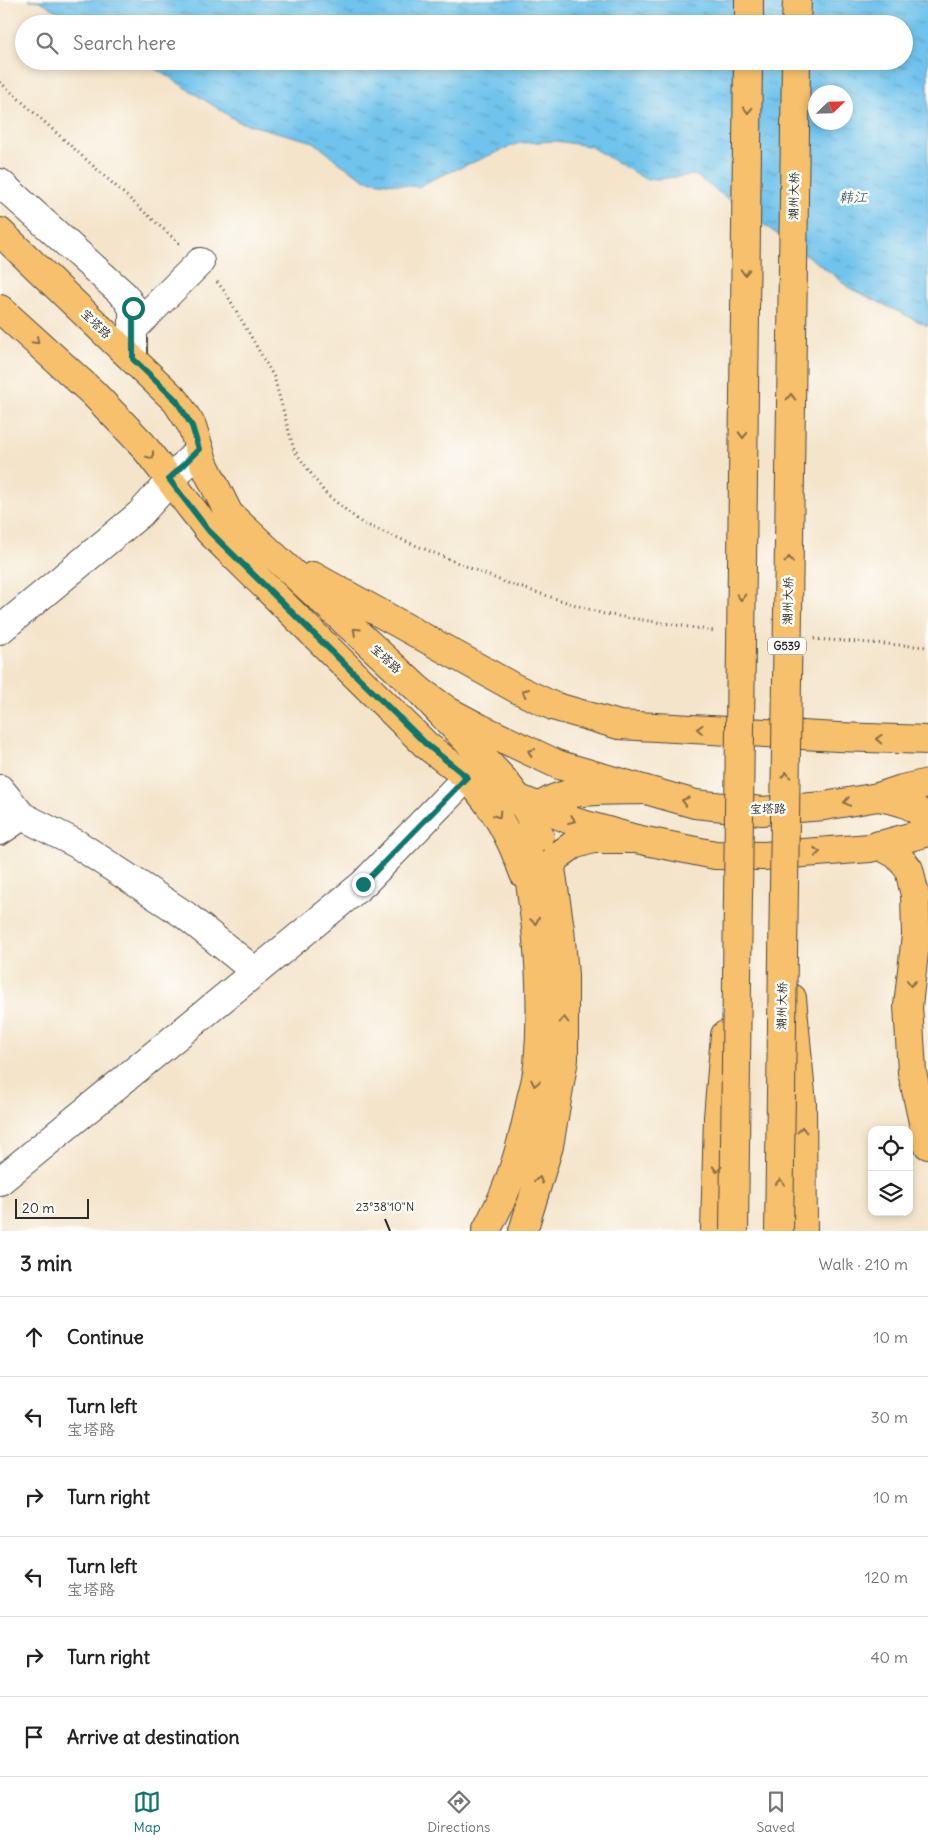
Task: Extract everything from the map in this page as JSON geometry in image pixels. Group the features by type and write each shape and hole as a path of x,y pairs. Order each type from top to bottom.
{"main road":[{"path":"749,0 749,15"},
{"path":"796,15 797,0"},
{"path":"734,1231 748,70"},
{"name":"潮州大桥","path":"779,1231 796,70"},
{"name":"宝塔路","path":"0,232 176,400 192,426 204,464 229,514 420,691 448,711 559,765 696,804 762,811 824,806 878,797 928,783"},
{"path":"0,309 93,393 142,444 216,538 426,744 467,777 488,800 502,822 531,893"},
{"path":"272,553 515,688 554,706 619,724 828,737 928,740"},
{"path":"420,691 458,729 517,796 537,814 575,822 636,839 715,855 764,856 870,848 928,832"},
{"path":"467,777 517,796"},
{"path":"486,1231 504,1194 524,1134 538,1067 540,1000 536,929 528,858 537,814 561,796 586,792 644,790"},
{"path":"878,797 900,801 920,810 928,821"},
{"path":"524,1229 549,1146 564,1059 564,975 560,929 551,868 542,840 537,814"},
{"path":"551,868 556,858 573,845 593,840 636,839"},
{"path":"879,845 897,855 909,870 915,895 916,935"},
{"path":"928,890 923,901 916,935 908,1006 912,1072 928,1145"},
{"path":"715,1231 718,1117 737,894"},
{"path":"784,901 802,1104 803,1231"}],"street":[{"path":"0,183 124,295 133,308 133,359"},
{"path":"133,329 200,262"},
{"path":"0,630 140,514 169,479 199,449"},
{"path":"0,1181 363,884 467,777"},
{"path":"1,791 22,816 76,844 185,915 255,971"},
{"path":"0,831 22,816"}],"path":[{"path":"0,82 200,262 226,293 274,377 294,450 325,493 362,523 504,582 604,614 718,632"},
{"path":"807,638 928,647"}],"water":[{"name":"韩江","path":"29,0 928,0 928,326 849,288 834,275 695,175 647,180 589,146 556,141 519,143 418,187 366,180 341,164 314,142 239,122 158,70 913,70 913,15 64,15 40,1"}],"route":[{"path":"133,308 133,359 176,400 192,426 199,449 169,479 209,531 426,744 467,777 363,884"}]}
